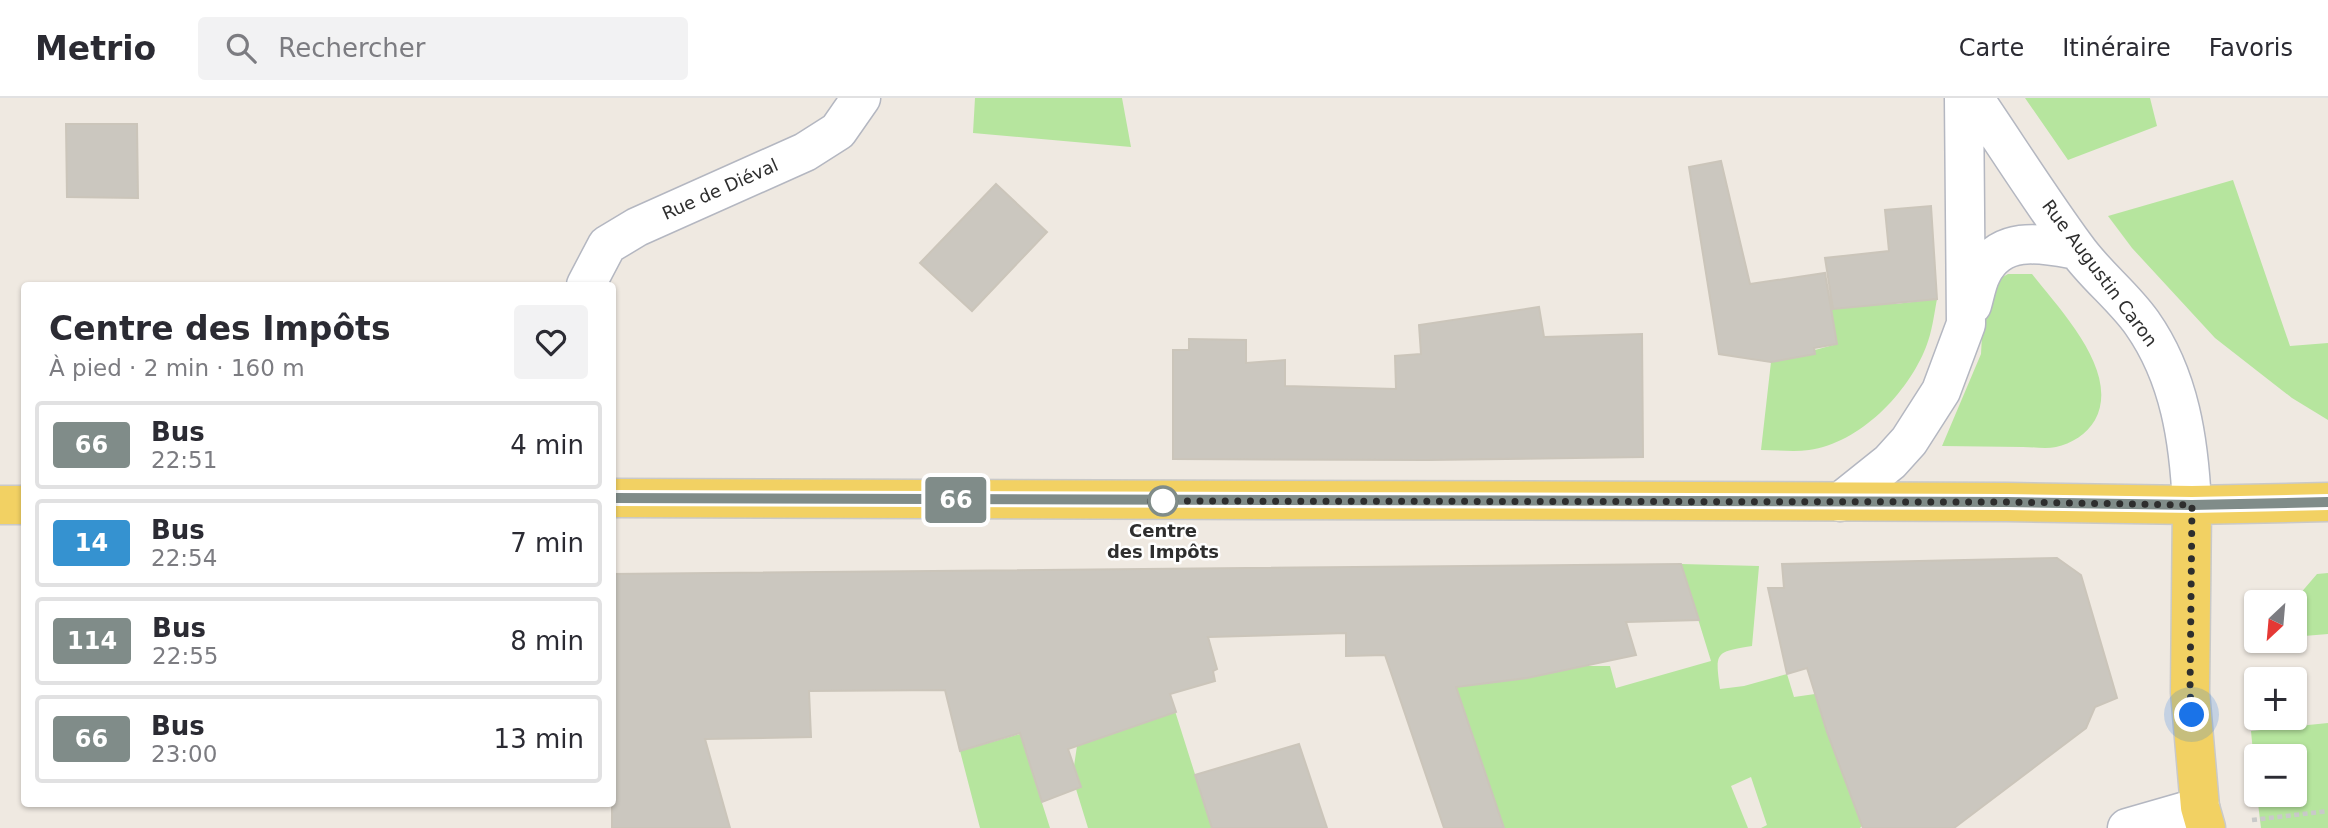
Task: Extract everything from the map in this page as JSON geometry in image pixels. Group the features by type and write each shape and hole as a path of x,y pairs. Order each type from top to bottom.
{"main road":[{"path":"616,498 2192,505 2328,502"},
{"path":"0,505 21,505"},
{"path":"2192,505 2190,692 2203,818"}],"street":[{"name":"Rue de Diéval","path":"588,282 607,245 637,227 805,152 838,131 861,98"},
{"path":"1964,98 1966,324"},
{"name":"Rue Augustin Caron","path":"1974,98 2077,250 2142,322 2163,356 2176,392 2189,454 2192,505"},
{"path":"1840,502 1890,461 1909,441 1941,391 1982,273 1991,260 2001,251 2018,244 2037,243 2077,250"},
{"path":"2127,828 2203,818"}],"path":[{"path":"2259,819 2328,811"}],"green space":[{"path":"975,98 1122,98 1131,147 973,133"},
{"path":"2025,98 2150,98 2157,126 2068,160"},
{"path":"2233,180 2290,346 2328,343 2328,420 2292,398 2215,338 2132,248 2108,216"},
{"path":"2008,274 2032,274 2084,342 2100,382 2101,401 2095,420 2078,438 2056,447 1942,446 1981,354 1982,335 1994,282"},
{"path":"1893,294 1895,304 1937,299 1926,347 1895,398 1864,426 1828,445 1803,451 1761,450 1771,362 1837,344 1830,303"},
{"path":"1681,564 1759,566 1752,646 1724,652 1720,656 1720,689 1744,686 1787,674 1794,697 1815,694 1862,826 1860,828 1761,828 1767,825 1751,777 1731,786 1748,828 1504,828 1451,672 1610,666 1616,688 1711,661"},
{"path":"2328,573 2328,634 2307,636 2307,590 2303,590 2317,574"},
{"path":"1175,711 1212,828 1088,828 1076,789 1081,787 1074,766 1077,746"},
{"path":"2328,723 2328,828 2261,828 2258,807 2307,807 2307,744 2252,744 2251,731 2307,730 2307,725"},
{"path":"1020,734 1050,828 980,828 960,751"}],"building":[{"path":"66,124 137,124 138,198 67,197"},
{"path":"1721,161 1750,284 1825,273 1837,344 1814,348 1815,354 1771,362 1719,354 1689,167"},
{"path":"996,184 1047,232 972,311 920,263"},
{"path":"1931,206 1937,299 1833,309 1825,258 1889,251 1885,210"},
{"path":"1539,307 1544,337 1642,334 1643,457 1173,459 1173,350 1189,350 1189,339 1246,340 1246,363 1285,360 1285,386 1396,389 1395,356 1421,354 1419,325"},
{"path":"2057,558 2081,575 2117,698 2095,707 2086,728 1954,828 1863,828 1827,732 1807,668 1787,674 1768,588 1784,588 1782,564"},
{"path":"1681,564 1699,620 1626,622 1636,655 1527,678 1456,687 1504,828 1444,828 1385,655 1346,656 1346,633 1208,637 1217,669 1213,671 1215,681 1170,694 1176,712 1068,749 1081,787 1042,802 1020,733 960,751 945,690 809,691 811,737 705,739 730,828 612,828 612,807 616,807 616,574"},
{"path":"1299,744 1327,828 1212,828 1195,775"}],"bus line":[{"name":"66","path":"616,498 2007,502 2192,505 2328,502"}],"place":[{"name":"Centre des Impôts","path":"1163,501"}],"route":[{"path":"1163,501 1150,501 2007,502 2192,505 2192,715"}]}
